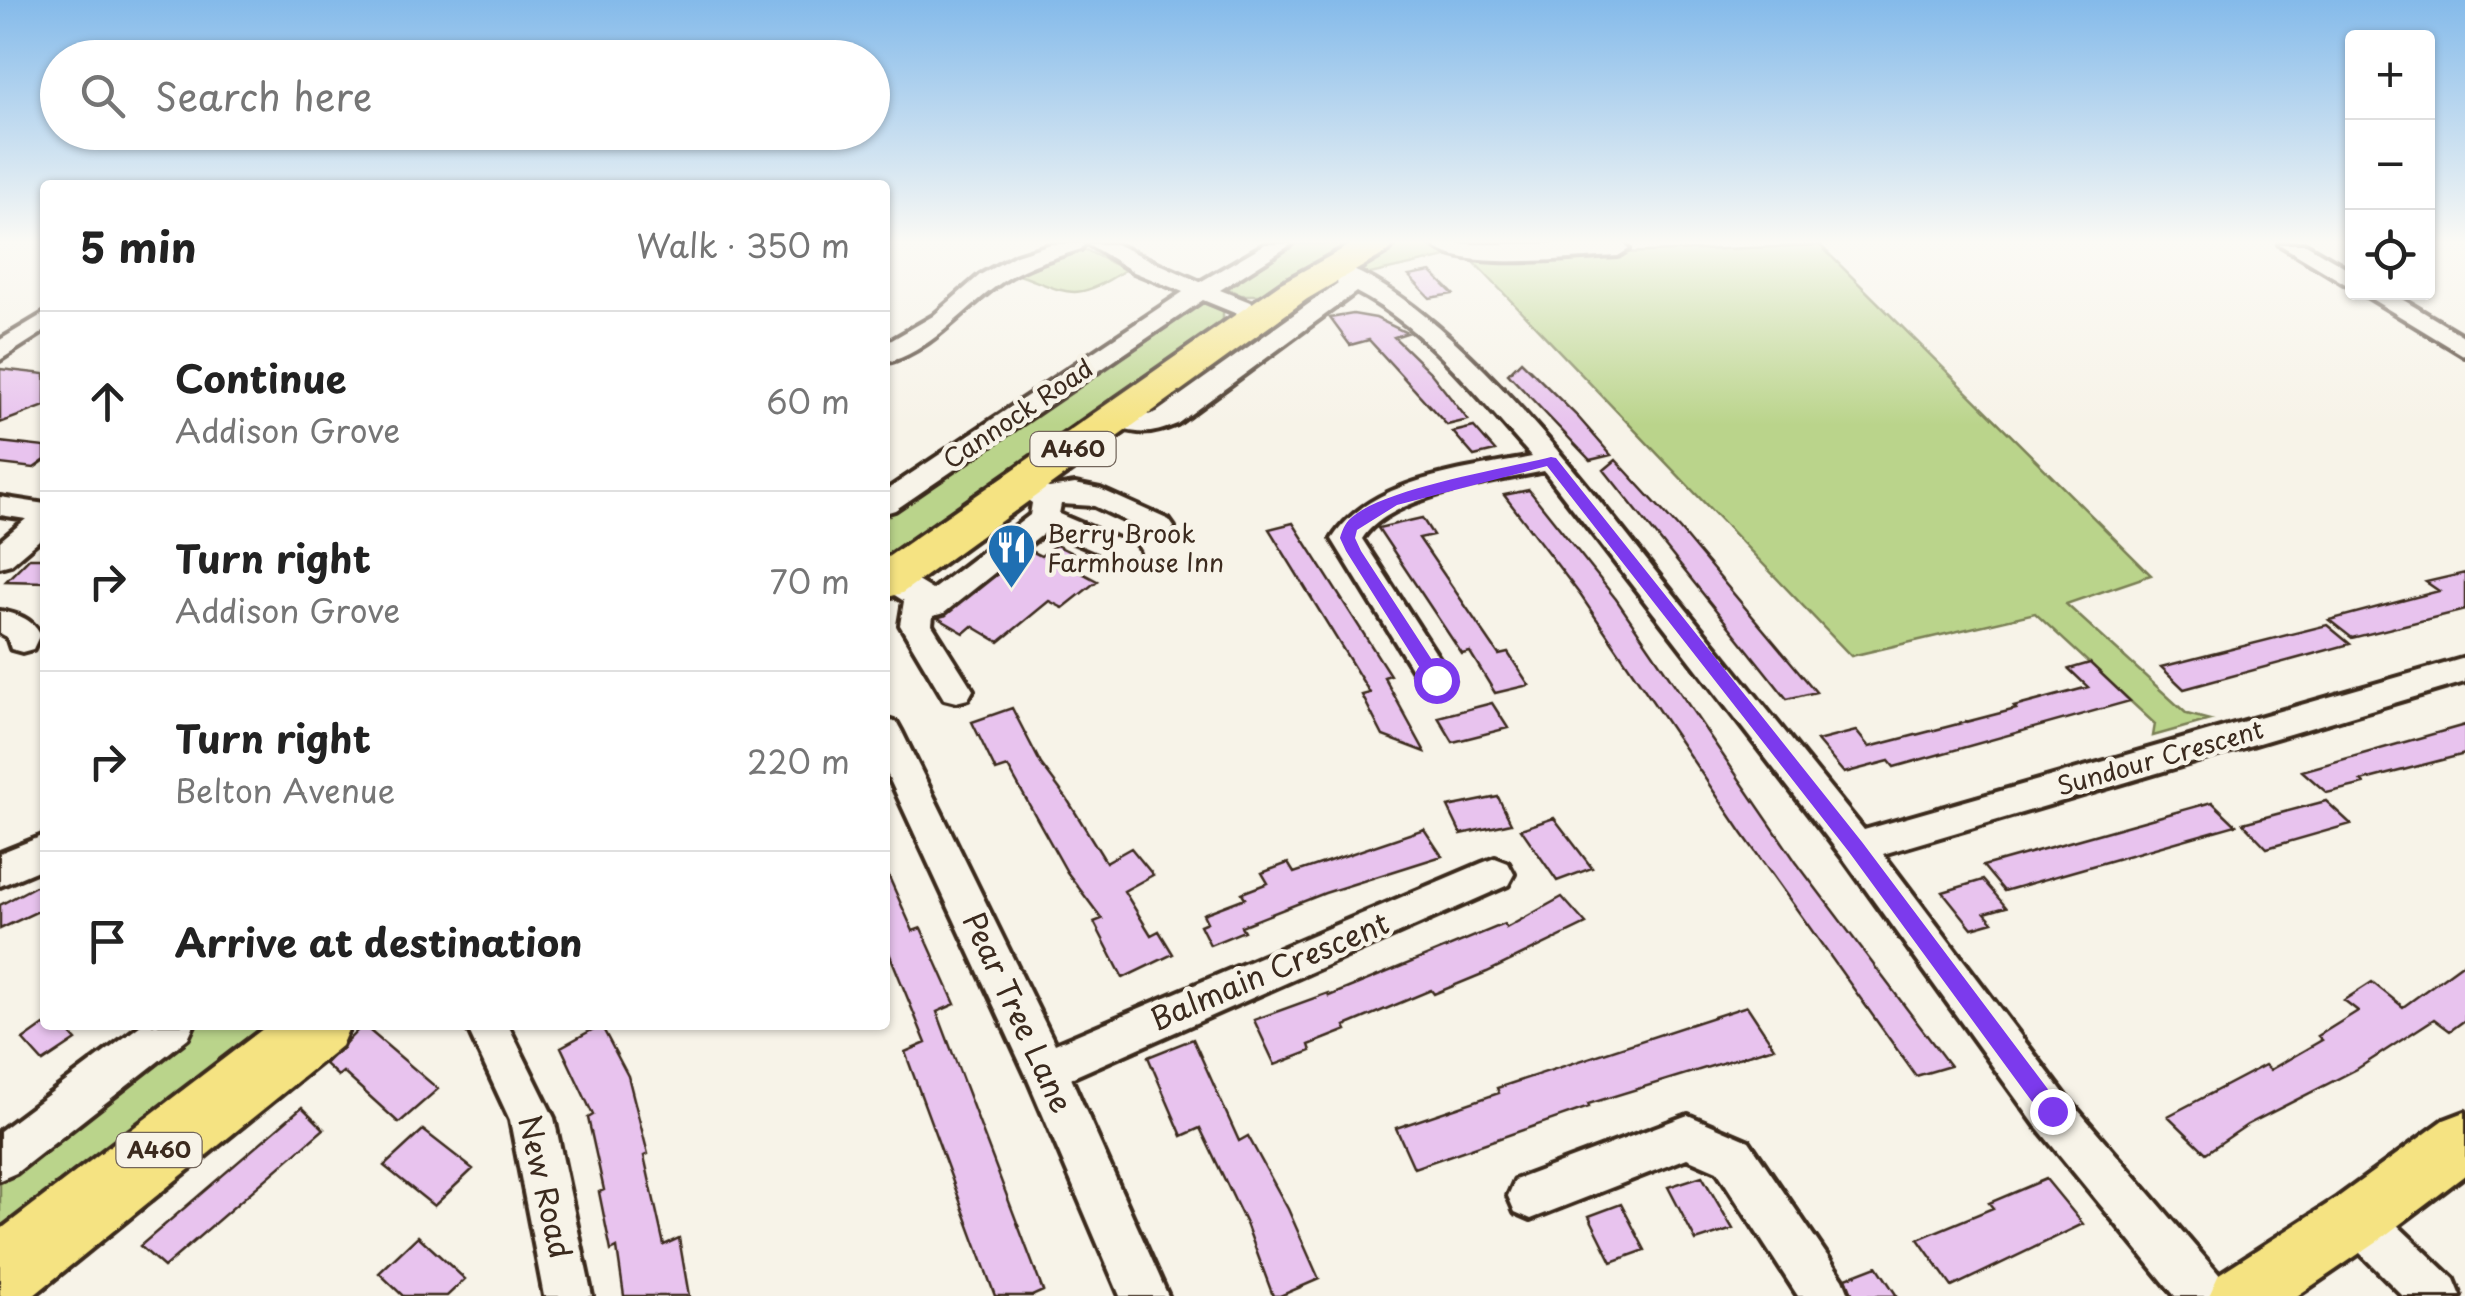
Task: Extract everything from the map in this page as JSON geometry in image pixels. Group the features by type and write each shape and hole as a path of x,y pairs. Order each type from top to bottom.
{"highway":[{"name":"A460","path":"898,586 1037,501 1115,419 1261,316 1284,304"},
{"name":"A460","path":"0,1276 312,1030"}],"main road":[{"path":"2241,1296 2358,1219 2465,1140"}],"street":[{"path":"890,353 960,304"},
{"name":"Cannock Road","path":"890,501 1183,304"},
{"path":"1233,304 1261,316"},
{"path":"1115,419 1147,427 1167,418 1308,304"},
{"path":"1394,304 1454,355 1551,461 1856,847 2052,1111 2206,1296"},
{"path":"2393,304 2465,348"},
{"path":"0,352 40,324"},
{"path":"1442,687 1353,551 1347,538 1350,530 1356,521 1392,502 1551,461"},
{"path":"1037,501 1060,492 1084,494 1159,527"},
{"path":"1037,501 1122,553"},
{"path":"0,506 40,515"},
{"path":"0,557 40,521"},
{"path":"898,586 916,625 956,690"},
{"name":"Sundour Crescent","path":"1856,847 2465,670"},
{"name":"Pear Tree Lane","path":"890,743 1045,1069 1144,1296"},
{"path":"0,870 40,852"},
{"name":"Balmain Crescent","path":"1045,1069 1495,874"},
{"path":"0,1158 166,1030"},
{"name":"New Road","path":"489,1030 532,1118 568,1296"},
{"path":"1531,1196 1688,1136 1733,1156 1826,1296"},
{"path":"2358,1219 2437,1296"}],"green space":[{"path":"1195,304 1223,311 1223,319 1212,334 890,557 890,515"},
{"path":"1515,304 1880,304 2151,575 2066,604 2187,714 2210,720 2153,736 2155,724 2035,613 1851,656"},
{"path":"185,1030 271,1030 0,1244 0,1171"}],"building":[{"path":"1353,314 1376,318 1407,333 1394,337 1430,372 1468,420 1447,425 1369,340 1350,345 1330,318"},
{"path":"1521,361 1611,455 1590,460 1508,374"},
{"path":"0,369 40,373 40,408 0,423"},
{"path":"1474,427 1495,451 1474,456 1453,432"},
{"path":"0,442 40,446 40,464 34,468 0,464"},
{"path":"1616,460 1816,692 1787,699 1604,470"},
{"path":"1529,490 1616,599 1796,862 1950,1066 1916,1076 1742,833 1581,596 1504,495"},
{"path":"1422,518 1433,535 1419,538 1499,655 1508,653 1529,685 1495,693 1470,652 1462,654 1378,528"},
{"path":"1293,523 1390,675 1384,677 1425,752 1383,736 1362,695 1370,693 1269,529"},
{"path":"1056,545 1076,555 1065,564 1097,581 1063,608 1049,601 999,642 972,626 964,633 938,618 1029,550 1041,556"},
{"path":"29,558 40,558 40,582 6,581"},
{"path":"2465,573 2465,610 2352,638 2329,620 2439,591 2426,582"},
{"path":"2327,625 2350,644 2184,689 2161,667"},
{"path":"2090,663 2130,701 1894,767 1889,761 1844,773 1817,741 1856,731 1869,747 2016,709 2088,687 2069,669"},
{"path":"1492,703 1508,728 1453,742 1438,717"},
{"path":"1012,708 1041,764 1106,862 1131,848 1153,875 1124,891 1151,935 1159,931 1173,954 1123,978 1094,922 1102,919 1067,872 1008,767 996,771 972,722"},
{"path":"2465,725 2465,754 2361,781 2364,784 2327,793 2302,771"},
{"path":"1498,797 1511,823 1461,834 1448,807"},
{"path":"2326,801 2351,824 2267,848 2243,823"},
{"path":"2212,802 2236,825 2004,891 1983,866"},
{"path":"1554,818 1592,868 1557,881 1521,829"},
{"path":"1424,829 1442,856 1325,893 1241,926 1244,931 1210,945 1200,925 1207,922 1203,914 1245,898 1242,893 1268,883 1262,873 1288,863 1294,873"},
{"path":"890,879 913,931 921,928 955,1004 937,1012 1043,1291 1032,1296 995,1296 905,1052 926,1043 890,955"},
{"path":"1983,880 2006,907 1985,913 1993,922 1972,928 1943,892"},
{"path":"40,884 40,910 0,929 0,905"},
{"path":"1562,897 1586,924 1487,972 1434,994 1431,990 1345,1026 1347,1030 1309,1045 1311,1051 1275,1065 1254,1020 1328,993 1329,996 1504,924 1506,928"},
{"path":"2465,962 2465,1020 2450,1031 2434,1019 2357,1069 2247,1125 2206,1153 2168,1116 2265,1065 2270,1070 2322,1040 2318,1036 2358,1011 2344,1000 2372,982 2403,1007"},
{"path":"1747,1006 1774,1047 1588,1104 1589,1107 1414,1168 1396,1128 1499,1093 1497,1088"},
{"path":"40,1028 67,1030 76,1040 43,1062 23,1040"},
{"path":"358,1030 369,1030 438,1089 399,1123 343,1072 338,1076 325,1064"},
{"path":"592,1030 604,1030 628,1076 648,1154 644,1156 664,1245 679,1238 689,1296 624,1296 617,1248 611,1251 599,1192 604,1190 588,1118 593,1115 561,1047"},
{"path":"1193,1039 1239,1141 1248,1136 1288,1209 1319,1279 1280,1296 1273,1296 1247,1226 1200,1128 1182,1136 1148,1057"},
{"path":"302,1107 324,1129 164,1267 140,1246"},
{"path":"423,1130 473,1169 434,1206 384,1166"},
{"path":"1702,1176 1733,1229 1696,1241 1668,1187"},
{"path":"2046,1179 2083,1224 1952,1287 1918,1239 1993,1208 1989,1203"},
{"path":"1621,1204 1645,1250 1612,1262 1589,1216"},
{"path":"418,1236 465,1279 447,1296 403,1296 379,1273"},
{"path":"1877,1266 1897,1296 1853,1296 1846,1278"}],"place":[{"name":"Berry Brook Farmhouse Inn","path":"1012,590"}],"route":[{"path":"1436,680 1353,551 1347,538 1350,530 1356,521 1392,502 1551,461 1856,847 2052,1111"}]}
